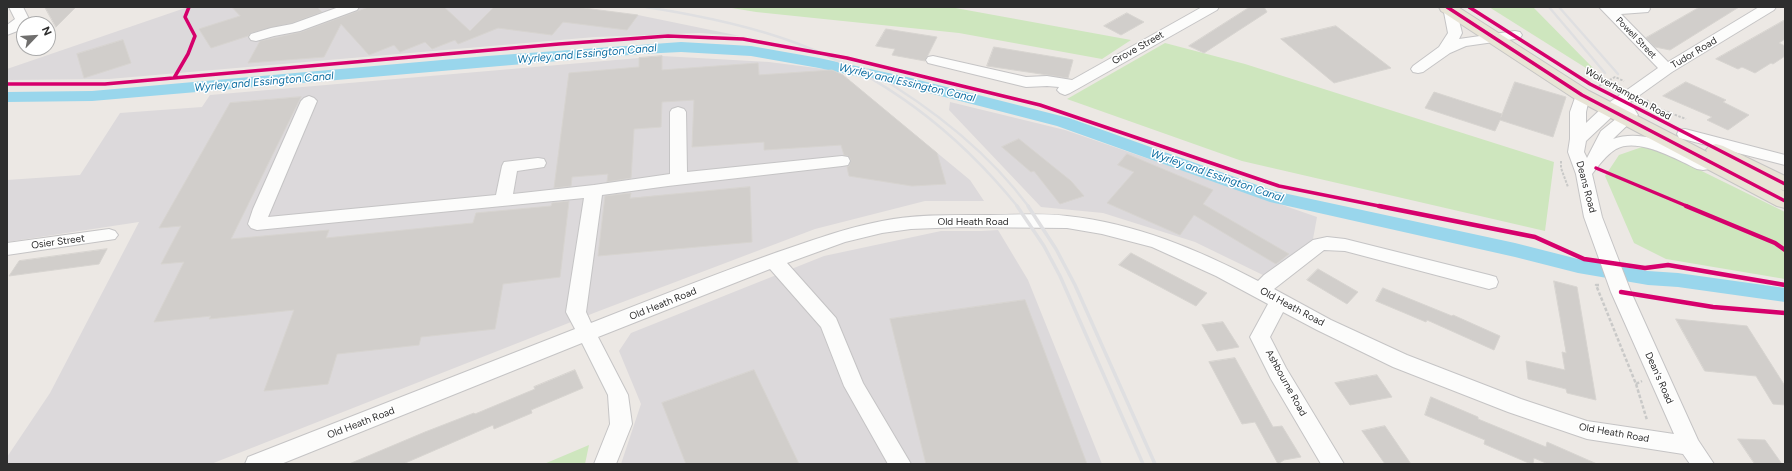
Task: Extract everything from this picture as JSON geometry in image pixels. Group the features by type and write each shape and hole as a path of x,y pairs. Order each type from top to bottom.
{"main road":[{"name":"Wolverhampton Road","path":"1469,7 1514,36 1589,91"},
{"name":"Wolverhampton Road","path":"1448,8 1494,38 1589,91 1619,110 1686,127 1753,167 1785,184"},
{"path":"1619,110 1758,188 1785,201"}],"street":[{"path":"7,31 15,27 22,19 16,7"},
{"path":"256,37 271,32 295,28 352,7"},
{"name":"Grove Street","path":"933,60 1026,82 1047,81 1070,87 1212,7"},
{"name":"Tudor Road","path":"1619,110 1641,88 1667,69 1769,7"},
{"path":"1445,50 1455,33 1448,8"},
{"path":"1608,9 1643,9"},
{"name":"Powell Street","path":"1608,9 1667,69"},
{"path":"1418,69 1445,50 1463,42 1514,36"},
{"path":"1578,139 1578,112 1589,91"},
{"path":"309,101 267,196 257,224 344,214 503,201 594,191 679,179 842,161"},
{"path":"1578,139 1619,110"},
{"path":"1584,174 1594,159 1619,110"},
{"path":"678,112 679,179"},
{"name":"Wolverhampton Road","path":"1686,127 1783,160"},
{"name":"Deans Road","path":"1578,139 1576,152 1584,174 1594,216 1620,288"},
{"path":"1594,159 1612,145 1635,140 1659,146 1730,178 1758,188"},
{"name":"Wolverhampton Road","path":"1753,167 1757,161 1783,160"},
{"path":"503,201 510,166 538,163"},
{"path":"594,191 576,312 618,395 621,424 605,464"},
{"name":"Old Heath Road","path":"256,464 728,277 841,237 882,227 911,223 961,221 1067,222 1102,228 1157,242 1223,271 1324,325 1400,361 1515,406 1587,430 1690,446"},
{"name":"Osier Street","path":"7,249 109,235"},
{"path":"1261,291 1271,280 1319,244 1327,243 1345,245 1489,282"},
{"path":"774,261 829,323 854,386 900,464"},
{"name":"Dean's Road","path":"1620,288 1655,371 1690,446 1702,464"},
{"name":"Ashbourne Road","path":"1279,301 1260,337 1278,373 1333,464"}],"path":[{"path":"1589,91 1615,76 1646,91 1643,96 1652,106 1686,127"},
{"path":"1596,284 1636,384 1653,440"}],"shaded area":[{"path":"188,7 576,7 638,15 740,36 700,33 595,37 109,79 7,80 7,69 45,56 56,56 56,52"},
{"path":"662,56 769,62 832,70 843,75 970,180 984,201 925,201 815,229 599,311 211,464 7,464 7,457 50,393 139,222 7,242 7,180 80,175 120,113 202,107 210,95"},
{"path":"950,102 1065,130 1317,217 1311,250 1267,277 1195,242 1103,213 1041,207 949,110"},
{"path":"998,230 1028,280 1102,464 621,464 641,404 619,351 631,333 824,256 941,231"}],"green space":[{"path":"726,7 950,7 1131,40 1102,59 959,33 756,12"},
{"path":"1489,7 1533,7 1593,68 1586,68"},
{"path":"1165,43 1245,64 1554,162 1545,231 1242,161 1067,99"},
{"path":"1642,147 1661,151 1785,212 1785,279 1666,259 1634,243 1605,176 1619,155"},
{"path":"589,445 585,464 544,464"}],"building":[{"path":"45,7 76,7 56,27 56,16 50,16"},
{"path":"232,7 317,7 322,12 292,23 251,33 248,36 211,48 199,29 240,16"},
{"path":"369,7 444,7 470,31 494,7 576,7 638,15 627,30 563,22 552,35 498,28 458,44 455,40 432,49 425,42 400,52 394,45 369,55 341,24 324,57 248,63 260,41 301,32"},
{"path":"1250,7 1264,7 1267,12 1204,53 1189,46"},
{"path":"1700,7 1739,7 1670,50 1655,47 1646,38"},
{"path":"1127,13 1144,22 1121,35 1104,26"},
{"path":"1785,20 1785,39 1779,43 1785,46 1785,56 1773,64 1771,63 1755,73 1742,67 1738,69 1716,59"},
{"path":"1336,26 1391,68 1334,83 1281,39"},
{"path":"886,29 937,37 925,61 892,55 895,49 876,46"},
{"path":"123,40 131,63 84,78 77,54"},
{"path":"994,47 1073,60 1068,78 987,66"},
{"path":"662,56 662,70 758,63 759,75 832,70 843,75 937,153 946,184 912,186 849,176 847,167 849,166 851,160 848,156 844,155 841,145 764,150 764,142 692,147 694,100 662,102 661,127 634,129 631,178 607,182 608,174 572,177 571,186 554,188 569,73 639,67 639,58"},
{"path":"1515,82 1566,97 1553,137 1500,120 1495,131 1425,108 1434,92 1502,114 1501,117"},
{"path":"1686,82 1726,100 1723,102 1749,115 1728,130 1707,120 1712,117 1663,96"},
{"path":"301,97 231,239 329,230 326,238 473,223 476,213 551,206 552,203 569,201 560,277 503,284 495,329 421,337 419,345 337,354 328,384 264,391 294,310 209,319 211,316 154,322 184,262 161,264 181,226 159,228 230,103"},
{"path":"1019,139 1071,181 1084,196 1060,204 1034,171 1031,172 1002,147"},
{"path":"1127,154 1213,190 1203,204 1289,254 1276,264 1194,215 1180,235 1107,203 1134,172 1118,165"},
{"path":"750,187 752,242 598,256 605,196 631,193 630,198"},
{"path":"107,249 99,264 9,276 19,261"},
{"path":"1131,253 1207,293 1196,306 1119,265"},
{"path":"1318,269 1358,292 1347,304 1307,280"},
{"path":"1554,281 1577,287 1596,400 1567,393 1566,389 1528,379 1526,361 1565,370 1562,352 1566,353"},
{"path":"1383,288 1452,316 1453,315 1500,336 1494,350 1427,320 1426,322 1376,301"},
{"path":"1025,300 1087,464 926,464 890,319"},
{"path":"1676,319 1747,326 1785,386 1785,405 1773,404 1756,376 1705,371"},
{"path":"1223,322 1239,347 1217,351 1202,325"},
{"path":"1235,358 1273,427 1282,426 1301,457 1284,460 1278,464 1255,422 1242,424 1209,362"},
{"path":"575,370 583,388 531,410 532,413 494,429 493,425 403,464 349,464 425,432 474,413 475,414 535,389 534,387"},
{"path":"754,370 799,464 686,464 662,403"},
{"path":"1377,375 1392,397 1350,405 1335,383"},
{"path":"1431,397 1478,417 1478,419 1546,447 1547,442 1597,464 1548,464 1534,458 1533,464 1531,464 1484,444 1485,440 1425,415"},
{"path":"1385,426 1411,464 1385,464 1362,431"},
{"path":"1738,439 1765,440 1782,464 1755,464"}],"waterway":[{"name":"Wyrley and Essington Canal","path":"7,97 35,98 120,94 205,85 640,49 681,47 751,51 819,63 907,82 1063,122 1270,196 1515,250 1578,266 1648,278 1678,280 1785,295"}],"railway":[{"path":"646,7 703,17 759,31 796,43 860,72 890,90 945,132 971,155 1018,207"},
{"path":"1549,7 1605,73"},
{"path":"1559,7 1618,74"},
{"path":"866,69 912,98 955,130 994,166 1029,207"},
{"path":"1017,206 1044,246 1060,276 1143,464"},
{"path":"1028,206 1056,249 1075,285 1155,464"}],"cycle path":[{"path":"174,78 188,54 195,36 185,17 189,7"},
{"path":"1447,7 1582,95 1785,201"},
{"path":"1469,7 1590,84 1785,184"},
{"path":"7,84 105,84 559,44 668,36 743,39 847,58 1040,105 1279,186 1535,237 1584,259 1645,268 1668,265 1785,285"},
{"path":"1596,168 1775,243 1785,250"},
{"path":"1621,292 1713,307 1785,313"}]}
